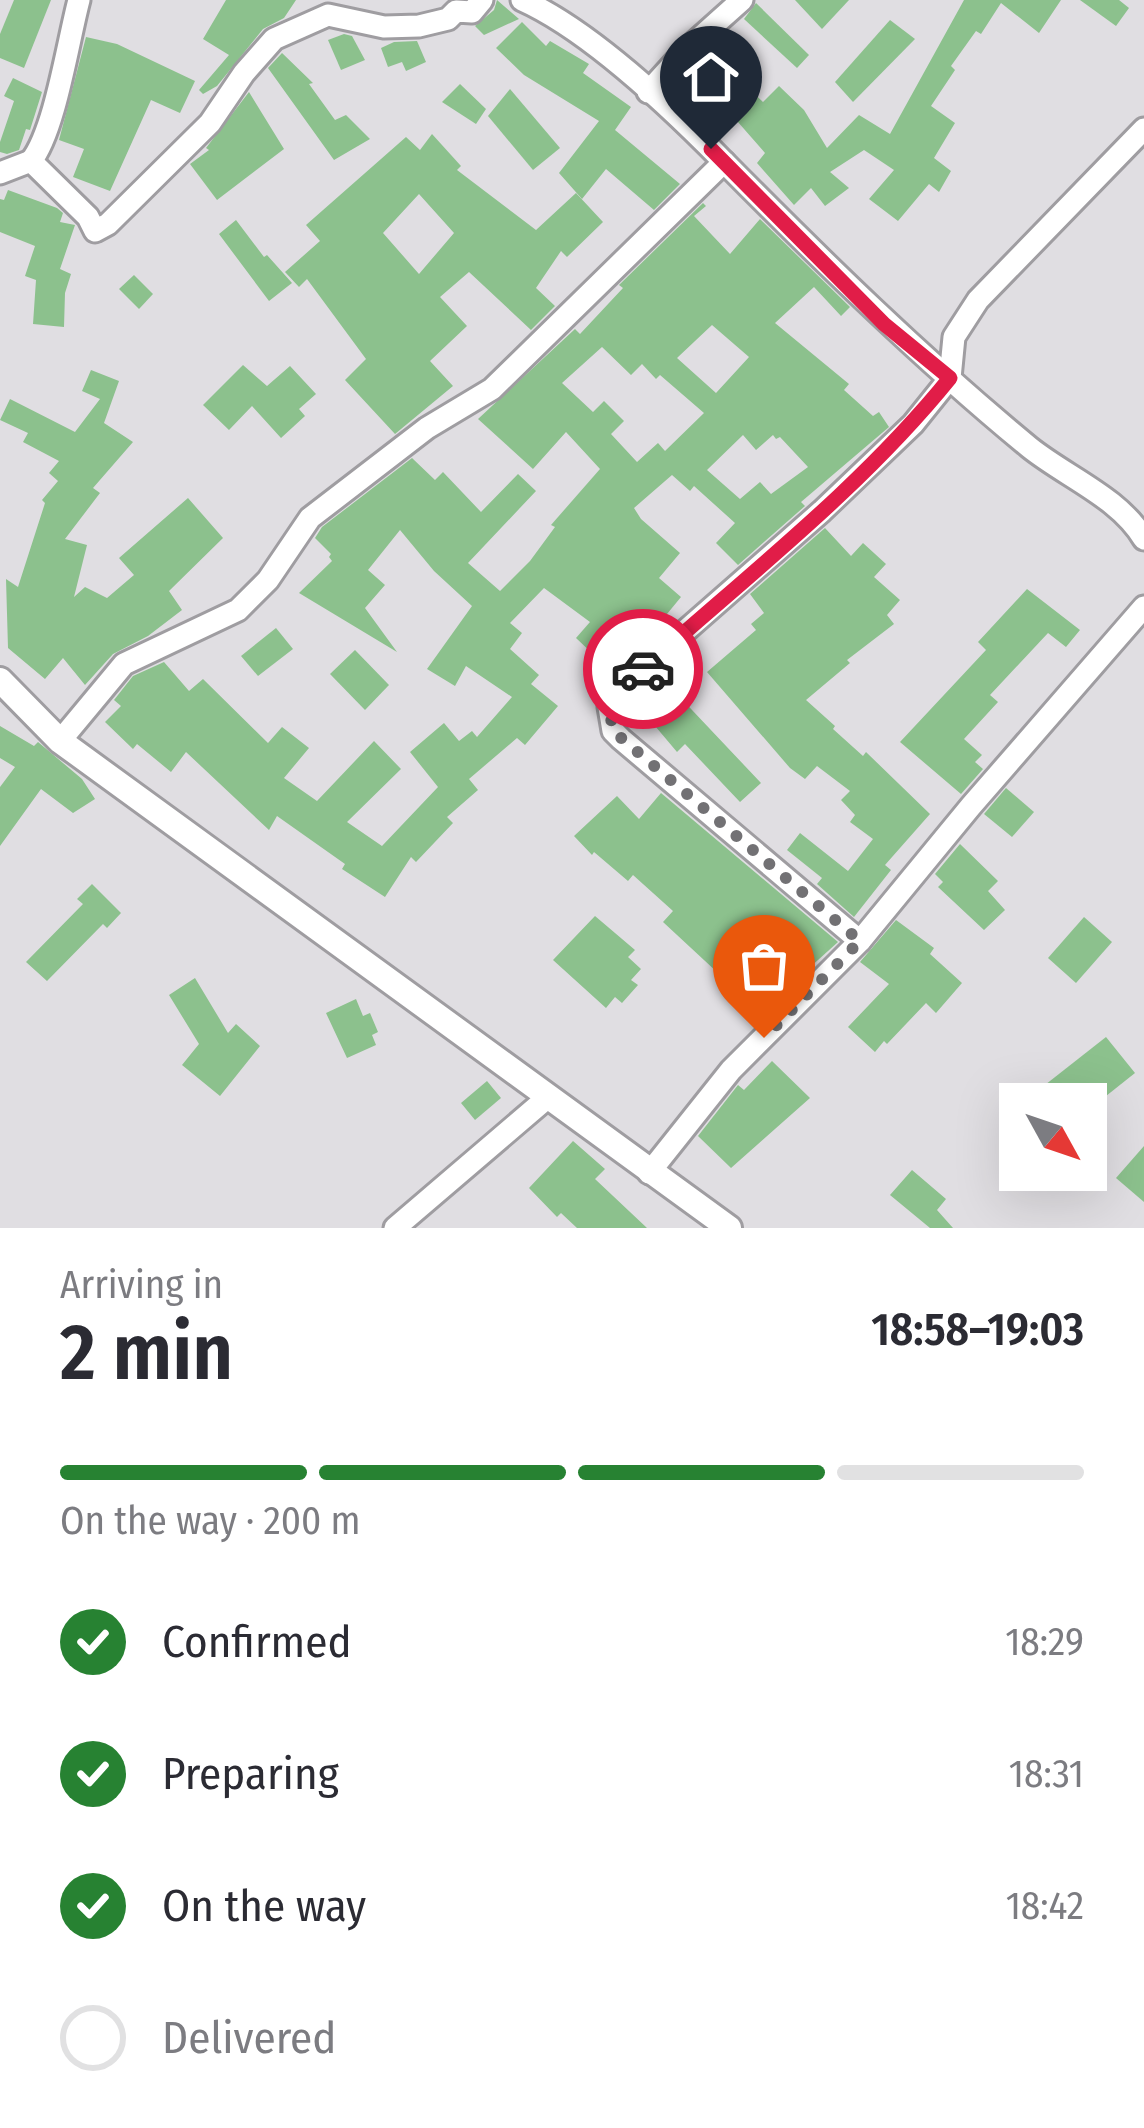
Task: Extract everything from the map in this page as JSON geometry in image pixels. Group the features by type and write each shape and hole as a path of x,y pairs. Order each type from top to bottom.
{"street":[{"path":"0,173 31,161 39,152 79,0"},
{"path":"31,161 88,217 95,231 108,224 210,122 274,39 328,15 385,27 418,26 448,19 456,10 472,12 482,0"},
{"path":"522,0 572,29 648,92 884,324 1032,449 1124,513 1144,538"},
{"path":"648,92 700,36 742,0"},
{"path":"860,941 621,739 608,718 609,706 643,668 913,424 950,378 954,338 978,300 1144,128"},
{"path":"60,741 124,664 238,610 268,580 310,518 427,428 492,389 724,162"},
{"path":"650,1173 731,1070 860,941 970,806 1144,607"},
{"path":"3,682 60,741 729,1228"},
{"path":"395,1228 547,1098"}],"building":[{"path":"14,0 51,0 24,68 0,58 0,34"},
{"path":"226,0 296,0 284,18 263,29 217,86 203,94 199,90 229,55 203,39"},
{"path":"497,0 519,19 484,35 475,26 494,10"},
{"path":"795,0 849,0 822,29"},
{"path":"964,0 1061,0 1039,33 1001,3 981,34 976,31 931,106 955,123 934,158 951,171 939,192 929,184 898,221 869,199 894,170 864,150 830,172 849,188 825,206 811,188 794,205 757,163 765,153 723,105 717,110 680,84 711,53 763,102 779,86 804,110 827,148 859,115 890,134"},
{"path":"1080,0 1119,0 1129,8 1116,26"},
{"path":"756,3 809,55 797,68 744,19"},
{"path":"890,20 915,39 853,102 835,82"},
{"path":"522,22 546,46 550,41 589,64 583,73 631,107 615,130 680,184 654,210 606,169 582,199 559,173 599,121 524,75 496,48"},
{"path":"352,36 365,60 341,70 328,40"},
{"path":"86,37 117,44 195,81 180,113 151,100 110,191 73,177 84,149 59,140"},
{"path":"417,41 426,62 406,71 402,62 388,67 381,48"},
{"path":"282,53 313,83 309,84 335,120 346,115 370,139 334,160 268,68"},
{"path":"13,78 42,92 19,150 7,154 0,152 0,142 14,101 4,96"},
{"path":"460,84 486,109 476,124 442,102"},
{"path":"510,89 560,148 533,170 488,116"},
{"path":"249,92 284,149 217,200 190,164 209,150 206,148"},
{"path":"432,134 461,166 457,170 536,230 576,193 603,222 567,257 561,251 536,288 555,306 531,330 469,272 440,297 467,326 430,361 453,386 395,434 345,380 366,359 307,279 299,287 285,272 320,241 306,225 406,137 420,150","holes":["419,194 454,233 419,274 383,233"]},
{"path":"8,190 57,208 63,213 60,222 75,225 60,269 71,274 64,327 33,324 36,280 25,276 35,246 0,232 0,199 4,200"},
{"path":"703,203 706,206 694,216 730,254 760,219 850,307 841,316 814,287 775,323 849,384 844,390 873,416 879,412 889,427 801,502 805,506 738,565 716,543 735,523 694,486 690,491 672,475 634,508 680,553 659,578 681,597 616,676 576,638 590,622 544,588 510,623 522,633 510,649 539,675 531,684 558,706 525,745 517,738 469,779 478,790 447,817 453,823 416,862 411,857 385,897 277,816 269,830 186,752 171,772 137,744 133,749 105,722 121,706 114,700 133,676 164,662 189,691 203,679 268,743 282,727 309,748 284,778 317,801 374,741 401,769 347,822 382,846 438,787 410,752 444,723 459,741 472,731 477,737 512,697 466,666 455,686 427,669 472,606 400,530 368,570 385,585 365,608 397,652 299,593 332,561 315,538 322,527 412,458 435,480 443,472 481,512 518,474 536,491 468,563 500,591 530,561 555,527 551,525 600,469 566,432 533,469 478,419 575,329 580,334 623,288 619,285","holes":["712,325 749,357 716,393 677,358","602,347 631,375 642,364 656,379 660,375 704,413 665,451 658,443 637,462 611,434 624,421 604,401 593,412 562,383","743,435 756,450 773,435 780,437 808,467 771,494 760,482 740,499 707,470"]},
{"path":"236,220 264,257 292,283 269,301 219,234"},
{"path":"134,275 153,294 139,309 119,289"},
{"path":"243,365 267,386 290,366 316,394 299,409 305,416 281,438 252,406 229,430 203,405"},
{"path":"91,370 119,381 104,423 133,442 93,488 100,493 65,539 87,545 74,597 85,587 107,598 134,575 119,558 188,498 223,538 169,591 182,610 148,636 113,654 85,685 63,658 45,679 8,648 6,579 18,587 45,503 42,500 58,481 49,473 59,461 23,442 28,433 0,420 10,399 75,432 100,399 82,391"},
{"path":"825,528 851,556 863,543 886,564 874,577 900,600 887,615 894,624 806,700 930,814 885,865 891,870 854,917 817,884 822,878 787,850 800,833 848,871 873,839 850,822 855,815 841,800 850,791 817,766 805,779 790,768 707,672 756,630 751,624 764,613 750,594"},
{"path":"1027,589 1080,630 1066,647 1048,633 990,695 998,702 964,739 982,755 975,762 983,769 961,794 900,742 986,650 978,642"},
{"path":"276,628 293,649 258,676 241,656"},
{"path":"355,650 389,685 365,710 330,674"},
{"path":"658,674 761,783 740,802 685,744 677,752 634,701"},
{"path":"0,726 34,746 38,742 82,779 95,799 73,813 41,789 0,846 0,787 15,767 0,758"},
{"path":"1006,788 1034,812 1012,837 984,814"},
{"path":"661,793 838,942 788,987 785,984 760,1012 663,922 673,911 633,875 628,881 574,836 617,796 639,819"},
{"path":"960,844 998,881 988,891 1005,910 984,930 938,887 943,882 935,874"},
{"path":"92,884 121,913 107,928 103,924 47,981 26,962 83,904 77,899"},
{"path":"595,916 635,950 628,957 641,969 631,980 638,985 622,1003 615,997 606,1008 553,960"},
{"path":"1084,917 1112,942 1076,983 1048,958"},
{"path":"896,920 934,948 930,954 962,983 936,1013 926,1003 875,1052 848,1027 889,984 860,962"},
{"path":"195,978 228,1033 236,1024 260,1046 220,1096 182,1065 199,1044 169,995"},
{"path":"356,999 363,1016 370,1013 378,1032 372,1035 376,1045 347,1058 326,1013"},
{"path":"1106,1037 1135,1073 1107,1095 1107,1083 1047,1083"},
{"path":"772,1061 810,1098 731,1168 698,1136 738,1085 744,1090"},
{"path":"487,1081 501,1098 475,1120 461,1103"},
{"path":"573,1141 605,1169 595,1179 647,1228 577,1228 561,1213 557,1217 529,1188"},
{"path":"1144,1146 1144,1202 1116,1178"},
{"path":"912,1170 946,1199 937,1210 953,1228 930,1228 890,1195"}],"way so far":[{"path":"643,669 609,706 613,731 860,941 764,1038"}],"route":[{"path":"643,669 822,511 913,424 950,378 884,324 711,149"}]}
